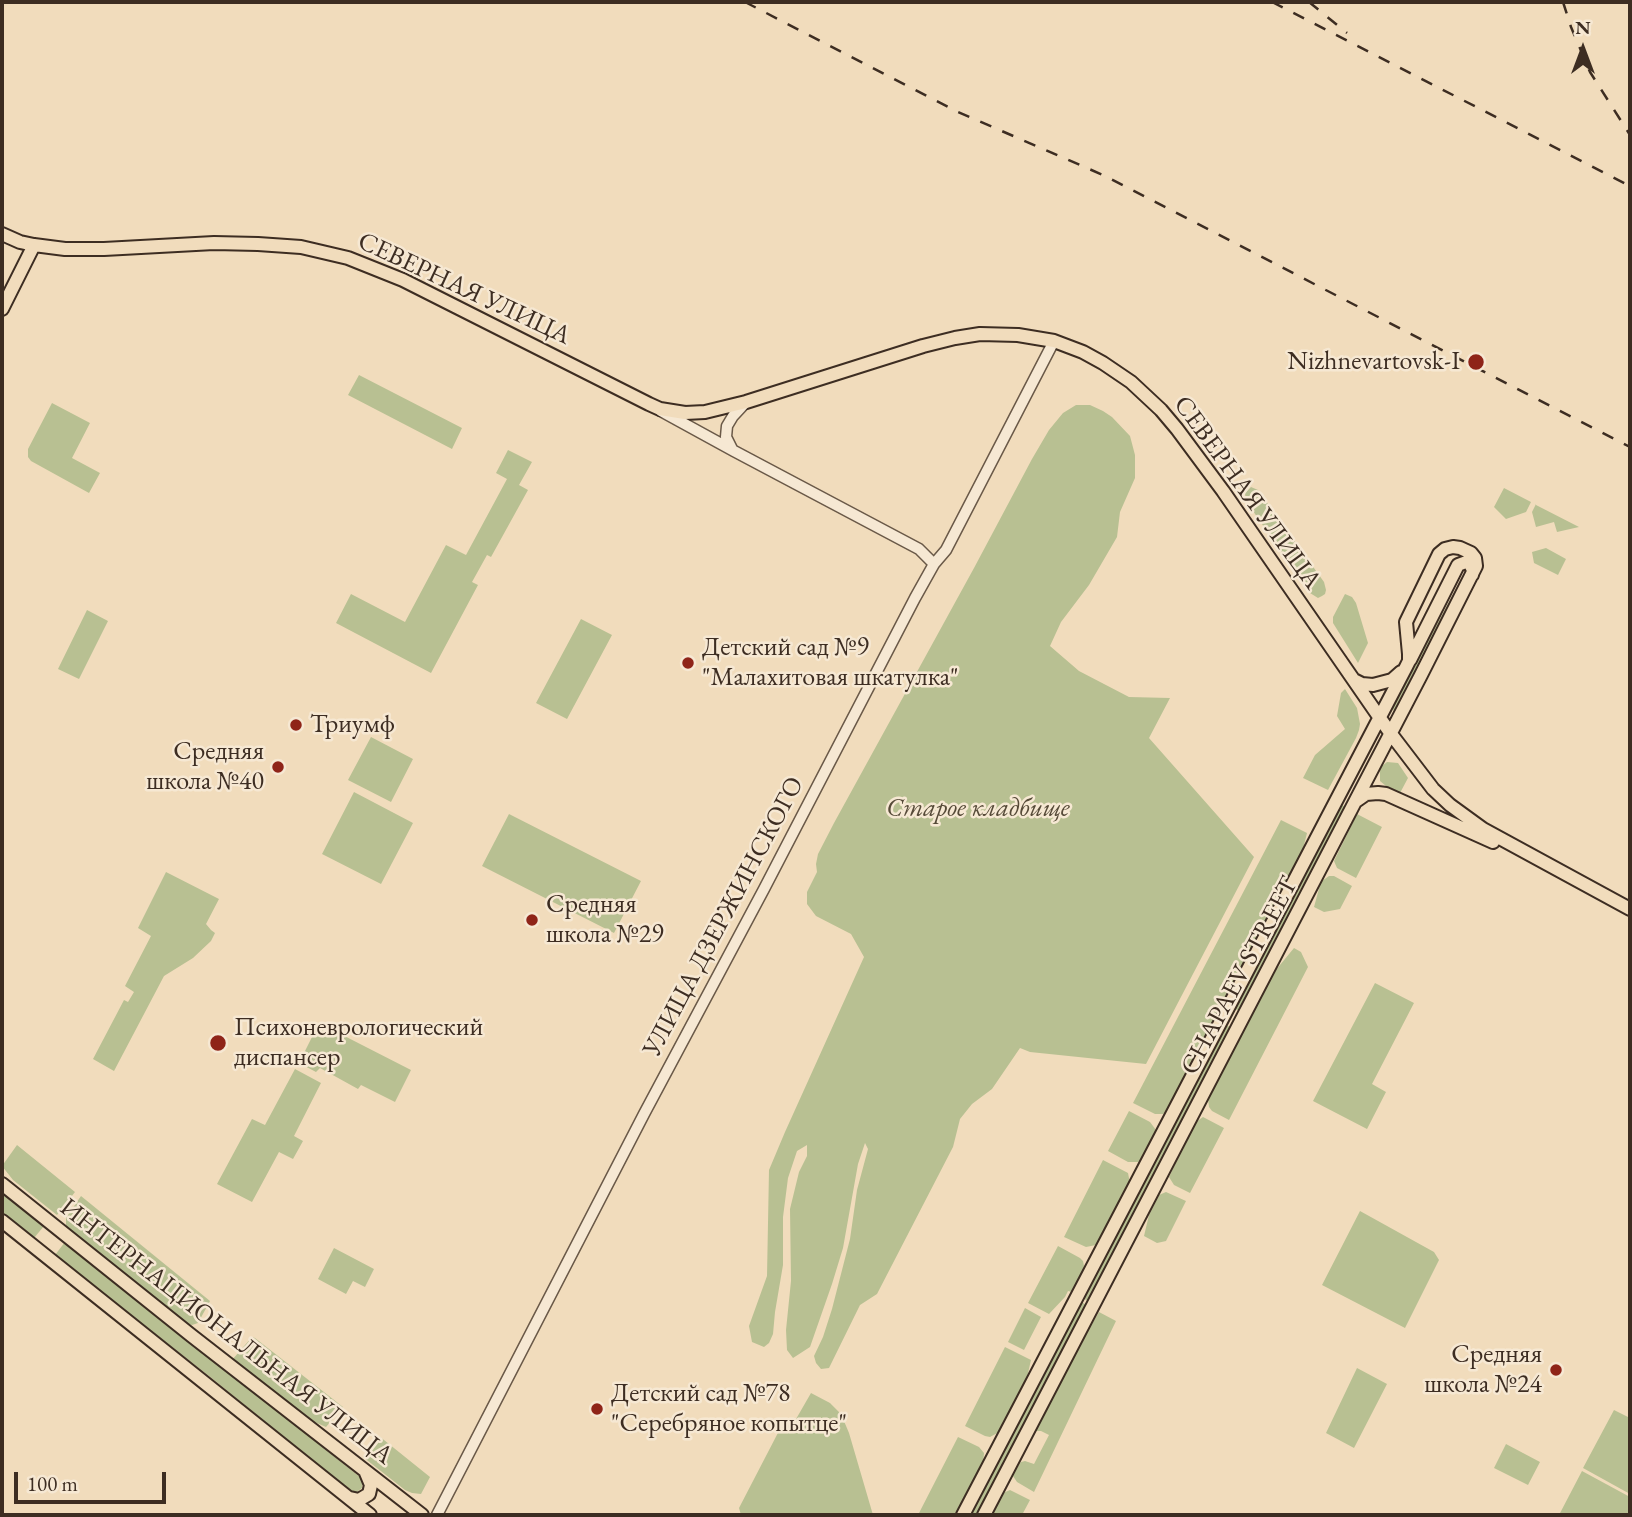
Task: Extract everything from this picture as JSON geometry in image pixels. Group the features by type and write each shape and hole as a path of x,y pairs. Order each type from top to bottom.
{"main road":[{"name":"СЕВЕРНАЯ УЛИЦА","path":"2,234 20,242 65,249 258,243 323,252 358,262 403,280 649,404 674,412 696,413 746,402 923,346 980,334 1035,337 1083,352 1132,382 1161,411 1210,472 1424,779 1450,805 1483,829 1630,909"},
{"path":"2,309 34,245"},
{"path":"1353,680 1368,685 1379,684 1396,678 1408,664 1406,622 1439,554 1445,549 1458,548 1474,555 1476,564 1472,576"},
{"name":"CHAPAEV STREET","path":"963,1515 1458,565 1466,562 1470,564 1472,576 984,1515"},
{"path":"1355,802 1372,793 1392,796 1582,883"},
{"path":"1225,1015 1241,1023"},
{"name":"ИНТЕРНАЦИОНАЛЬНАЯ УЛИЦА","path":"2,1184 422,1515"},
{"name":"ИНТЕРНАЦИОНАЛЬНАЯ УЛИЦА","path":"2,1220 370,1515"},
{"path":"346,1497 359,1500 366,1498 371,1485 366,1473"}],"street":[{"name":"УЛИЦА ДЗЕРЖИНСКОГО","path":"437,1515 644,1114 934,564 946,550 1054,341"},
{"path":"734,452 727,441 727,426 746,402"},
{"name":"СЕВЕРНАЯ УЛИЦА","path":"649,404 919,549 934,564"}],"green space":[{"path":"359,375 462,428 452,449 348,395"},
{"path":"52,403 90,423 72,458 100,473 89,493 28,457 28,449"},
{"name":"Старое кладбище","path":"1076,405 1090,405 1103,411 1130,436 1135,455 1135,478 1120,512 1117,537 1089,585 1061,622 1050,646 1079,671 1129,697 1170,698 1149,738 1254,857 1146,1064 1030,1052 1020,1048 992,1089 972,1104 960,1119 953,1147 877,1294 860,1305 829,1368 821,1369 814,1356 832,1309 850,1239 857,1190 868,1149 865,1143 858,1164 843,1248 810,1347 793,1358 787,1350 786,1330 791,1281 790,1209 799,1172 807,1156 807,1145 797,1151 788,1178 783,1217 783,1265 773,1334 769,1343 764,1347 752,1342 749,1326 767,1276 769,1170 864,957 851,934 816,916 807,904 807,892 817,872 818,854 834,823 1032,459 1049,430 1063,413"},
{"path":"508,450 532,462 519,485 528,490 491,557 487,555 472,582 478,585 431,673 336,623 351,594 405,622 446,545 466,555 507,479 496,473"},
{"path":"1251,487 1258,490 1324,582 1325,594 1318,598 1310,593 1246,501 1245,493"},
{"path":"1504,488 1531,502 1526,512 1506,519 1494,507"},
{"path":"1536,504 1579,527 1557,532 1554,522 1536,527 1532,512"},
{"path":"1546,548 1566,559 1558,575 1534,563 1532,552"},
{"path":"1466,570 1466,573 1394,711 1392,708"},
{"path":"1345,594 1352,597 1356,603 1368,643 1358,663 1333,623 1333,617"},
{"path":"87,610 108,621 79,679 58,669"},
{"path":"581,619 612,635 567,719 536,703"},
{"path":"1345,689 1357,708 1359,730 1328,790 1303,778 1315,755 1345,729 1337,716 1341,693"},
{"path":"371,737 413,759 391,802 348,780"},
{"path":"1387,762 1398,763 1408,778 1400,793 1380,781 1380,770"},
{"path":"354,792 413,823 381,884 322,854"},
{"path":"1342,805 1346,807 1240,1011 1235,1009"},
{"path":"509,814 641,881 614,933 482,866"},
{"path":"1357,814 1382,827 1356,878 1337,868 1334,861"},
{"path":"1281,820 1307,833 1302,853 1167,1111 1155,1114 1133,1103"},
{"path":"166,872 219,899 206,924 215,933 211,941 193,958 164,976 114,1071 93,1059 124,1000 128,1002 134,992 125,986 151,936 138,928"},
{"path":"1329,876 1352,886 1340,909 1324,912 1314,907 1320,885"},
{"path":"1294,948 1301,952 1308,967 1229,1120 1212,1111 1208,1099 1275,971"},
{"path":"1375,983 1414,1003 1372,1084 1386,1092 1367,1129 1313,1101"},
{"path":"319,1023 411,1070 395,1102 361,1085 358,1089 320,1068 316,1072 299,1063"},
{"path":"1226,1025 1232,1028 1089,1302 1083,1298"},
{"path":"295,1069 321,1083 294,1136 303,1141 293,1159 279,1152 252,1202 217,1184 252,1119 265,1125"},
{"path":"1129,1111 1150,1122 1156,1130 1138,1162 1128,1162 1108,1151"},
{"path":"1203,1117 1224,1128 1190,1193 1174,1185 1169,1177 1196,1122"},
{"path":"17,1145 75,1192 57,1215 13,1180 2,1166"},
{"path":"1103,1160 1128,1173 1130,1183 1099,1242 1086,1247 1064,1237"},
{"path":"2,1192 44,1226 34,1238 2,1212"},
{"path":"1166,1192 1186,1201 1166,1241 1157,1243 1144,1236 1149,1215 1159,1195"},
{"path":"81,1196 210,1301 198,1323 188,1324 69,1230 66,1218"},
{"path":"1360,1211 1434,1252 1439,1260 1405,1328 1322,1285"},
{"path":"65,1242 360,1477 363,1481 362,1488 351,1492 55,1255"},
{"path":"1058,1246 1080,1258 1084,1266 1072,1292 1068,1291 1049,1314 1028,1303"},
{"path":"334,1248 374,1269 365,1287 353,1281 346,1294 318,1279"},
{"path":"1081,1302 1087,1305 977,1515 970,1515"},
{"path":"1025,1308 1041,1317 1024,1350 1008,1342"},
{"path":"1099,1312 1116,1321 1034,1492 1017,1482 1013,1474 1021,1462 1034,1464 1049,1435 1041,1431 1029,1431"},
{"path":"252,1337 343,1407 326,1427 301,1416 232,1360"},
{"path":"1005,1347 1031,1360 1026,1382 1001,1431 990,1437 965,1426"},
{"path":"1357,1368 1387,1384 1354,1448 1326,1433"},
{"path":"811,1393 830,1403 841,1414 873,1515 741,1515 739,1508 781,1427 786,1424 792,1426"},
{"path":"1614,1410 1630,1418 1630,1494 1583,1468"},
{"path":"379,1436 430,1477 421,1494 405,1490 363,1457"},
{"path":"958,1437 979,1447 984,1453 983,1465 957,1515 918,1515"},
{"path":"1506,1444 1540,1462 1528,1485 1494,1468"},
{"path":"1582,1471 1630,1497 1630,1515 1559,1515"},
{"path":"1010,1490 1030,1500 1022,1515 991,1515 1003,1493"}],"railway":[{"path":"745,2 958,112 1103,175 1630,447"},
{"path":"1272,2 1630,186"},
{"path":"1309,2 1347,33"},
{"path":"1563,2 1590,72 1630,135"}],"place":[{"name":"Nizhnevartovsk-I","path":"1476,362"},
{"name":"Детский сад №9 \"Малахитовая шкатулка\"","path":"688,663"},
{"name":"Триумф","path":"296,725"},
{"name":"Средняя школа №40","path":"278,767"},
{"name":"Средняя школа №29","path":"532,920"},
{"name":"Психоневрологический диспансер","path":"218,1043"},
{"name":"Средняя школа №24","path":"1556,1370"},
{"name":"Детский сад №78 \"Серебряное копытце\"","path":"597,1409"}]}
